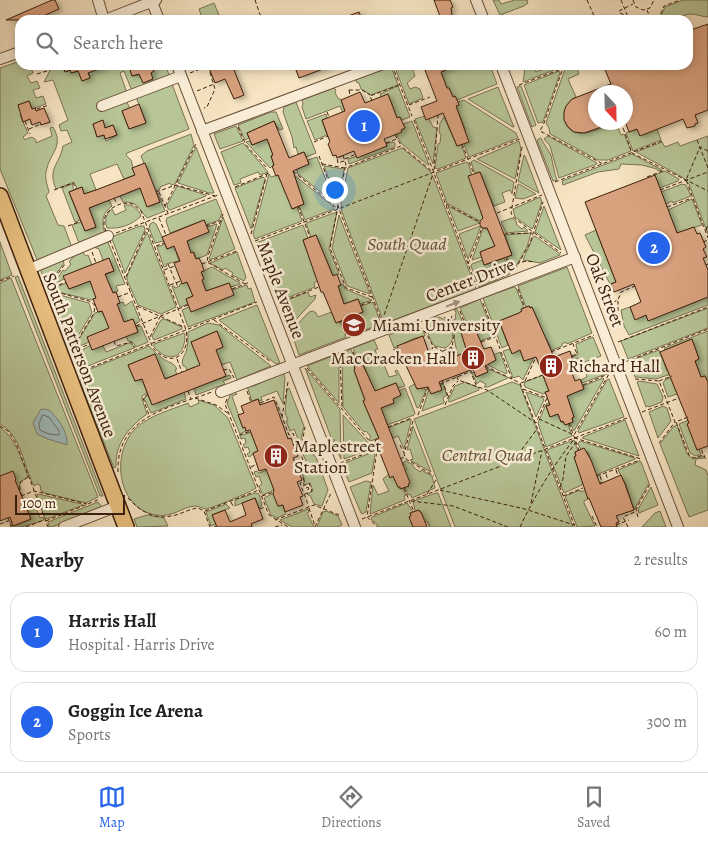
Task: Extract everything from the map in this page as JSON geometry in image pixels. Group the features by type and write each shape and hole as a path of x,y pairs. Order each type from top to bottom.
{"highway":[{"name":"South Patterson Avenue","path":"0,196 20,273 113,502 126,527"},
{"name":"South Patterson Avenue","path":"0,222 113,502 118,527"}],"street":[{"path":"98,0 102,15"},
{"path":"476,0 482,15"},
{"path":"117,15 154,1 158,15"},
{"path":"0,59 15,54"},
{"name":"Maple Avenue","path":"181,70 185,75 222,193 359,523"},
{"path":"202,131 367,70"},
{"name":"Oak Street","path":"503,70 678,527"},
{"path":"102,106 185,75"},
{"path":"20,273 108,236"},
{"name":"Center Drive","path":"216,392 277,370 383,326 455,305 575,257"},
{"path":"64,527 113,502"}],"path":[{"path":"255,0 260,15"},
{"path":"587,0 594,15"},
{"path":"622,0 627,15"},
{"path":"633,0 634,4 640,9 647,10"},
{"path":"647,10 654,0"},
{"path":"660,15 664,6 680,0"},
{"path":"625,15 620,12 634,4"},
{"path":"647,10 649,15"},
{"path":"37,74 50,70"},
{"path":"185,75 198,70"},
{"path":"203,108 207,107 215,89 209,70"},
{"path":"394,70 412,116"},
{"path":"510,88 558,70"},
{"path":"562,70 540,131 603,164"},
{"path":"196,91 214,83"},
{"path":"370,96 400,85"},
{"path":"350,96 349,90 362,90 370,96 372,101"},
{"path":"408,105 430,97"},
{"path":"37,109 49,105"},
{"path":"327,112 329,117"},
{"path":"383,326 434,172 438,115"},
{"path":"235,119 246,145 268,169"},
{"path":"414,120 500,348"},
{"path":"25,121 30,134"},
{"path":"28,130 41,124"},
{"path":"624,130 632,153 708,191"},
{"path":"395,135 402,146 434,172"},
{"path":"314,142 328,136"},
{"path":"255,242 528,136"},
{"path":"386,143 397,139"},
{"path":"697,140 708,168"},
{"path":"497,214 603,164 662,141"},
{"path":"165,206 196,144"},
{"path":"462,144 474,174"},
{"path":"322,164 345,168 402,146"},
{"path":"522,147 511,208 513,217 564,256"},
{"path":"700,147 708,151"},
{"path":"700,147 686,180 706,230 708,239 703,242"},
{"path":"356,154 343,158 345,168 339,209 330,248 346,288 372,297"},
{"path":"319,156 383,326"},
{"path":"647,177 666,169"},
{"path":"293,171 339,209"},
{"path":"660,190 708,172"},
{"path":"108,236 222,193 268,173 251,234"},
{"path":"54,190 73,183 76,189"},
{"path":"156,192 176,185 222,193"},
{"path":"159,191 168,214"},
{"path":"667,207 692,197"},
{"path":"114,198 117,205"},
{"path":"506,258 512,275 521,262 544,202"},
{"path":"123,203 134,204 141,211 145,222 186,330 185,348 177,358 163,357 150,344 126,277 108,236 104,220 108,211 123,203"},
{"path":"445,203 480,222"},
{"path":"298,206 310,237"},
{"path":"207,262 223,214"},
{"path":"159,217 166,235"},
{"path":"68,226 81,221"},
{"path":"206,226 221,221"},
{"path":"706,230 708,224"},
{"path":"126,277 148,227"},
{"path":"468,264 482,228"},
{"path":"504,234 533,232"},
{"path":"155,246 164,243"},
{"path":"89,244 96,263"},
{"path":"46,290 76,250"},
{"path":"202,264 237,250"},
{"path":"521,262 527,260 538,265"},
{"path":"207,262 245,284"},
{"path":"168,264 178,287"},
{"path":"164,270 175,266"},
{"path":"0,281 20,273"},
{"path":"338,279 342,278"},
{"path":"514,280 525,308"},
{"path":"170,285 181,281"},
{"path":"46,290 66,282"},
{"path":"232,289 250,282"},
{"path":"614,323 621,292 635,286"},
{"path":"278,303 319,287"},
{"path":"46,290 89,301 95,305 94,313 70,351 90,344"},
{"path":"118,297 131,292"},
{"path":"361,305 374,300"},
{"path":"606,305 618,300"},
{"path":"78,372 257,302"},
{"path":"428,322 427,337 433,346 450,358 454,336 451,323 455,305"},
{"path":"455,305 458,307 465,324"},
{"path":"136,306 185,327"},
{"path":"136,326 188,306"},
{"path":"609,346 708,307"},
{"path":"149,339 160,316"},
{"path":"443,316 451,323"},
{"path":"213,320 275,365 277,370"},
{"path":"341,321 348,338"},
{"path":"492,326 500,323"},
{"path":"416,324 426,333"},
{"path":"618,368 627,360 708,329"},
{"path":"550,352 594,335"},
{"path":"481,342 496,337"},
{"path":"114,341 116,346 131,342 136,349"},
{"path":"572,356 577,354 573,343"},
{"path":"429,355 433,346"},
{"path":"442,351 452,346"},
{"path":"351,348 358,365"},
{"path":"393,350 398,348"},
{"path":"340,352 342,409"},
{"path":"502,352 512,380"},
{"path":"525,381 536,357"},
{"path":"177,358 182,372"},
{"path":"305,365 378,449"},
{"path":"485,366 520,383 543,375"},
{"path":"223,370 229,368 231,370 238,385 251,402"},
{"path":"440,384 443,381 474,370"},
{"path":"471,371 476,386"},
{"path":"520,527 552,468 574,437 609,374 582,385"},
{"path":"457,376 458,380"},
{"path":"635,379 659,381 672,376"},
{"path":"458,380 486,390 504,400 536,424"},
{"path":"445,405 453,386 458,380"},
{"path":"443,381 448,396"},
{"path":"659,381 689,455 694,458 703,455"},
{"path":"282,417 288,382"},
{"path":"520,383 575,526"},
{"path":"238,385 225,404 269,515 285,526"},
{"path":"418,415 428,387"},
{"path":"523,389 548,398 536,424"},
{"path":"188,391 192,399"},
{"path":"118,475 119,454 122,442 130,431 150,416 192,399 216,392"},
{"path":"148,394 143,398 150,416"},
{"path":"260,403 274,397 289,435 293,433 304,460 297,463 304,481 300,482 315,527"},
{"path":"195,398 216,405 230,414"},
{"path":"359,523 367,517 679,398"},
{"path":"659,442 675,422 688,417"},
{"path":"388,427 412,418"},
{"path":"538,418 548,425 574,437 641,459 598,476 602,482 600,483"},
{"path":"400,459 404,455 413,421"},
{"path":"569,423 579,450"},
{"path":"0,426 13,438 48,527"},
{"path":"302,445 305,427"},
{"path":"514,461 537,428"},
{"path":"238,436 251,431"},
{"path":"560,488 566,456 576,442"},
{"path":"295,448 302,445"},
{"path":"302,445 316,456"},
{"path":"400,445 406,459 434,476"},
{"path":"701,448 706,461"},
{"path":"340,463 378,449"},
{"path":"367,517 378,449"},
{"path":"530,507 542,450"},
{"path":"250,467 257,464"},
{"path":"616,469 618,476"},
{"path":"606,473 608,480"},
{"path":"29,477 20,483 22,495 29,505 38,504"},
{"path":"427,494 436,480"},
{"path":"638,517 636,509 650,484"},
{"path":"301,486 308,488"},
{"path":"303,490 308,488"},
{"path":"304,494 308,488"},
{"path":"404,488 414,512"},
{"path":"563,496 583,488"},
{"path":"440,489 528,510 575,526"},
{"path":"26,527 87,504 113,502 139,509 154,516 170,516 194,508 204,511 259,490"},
{"path":"22,495 34,491 87,504"},
{"path":"262,497 274,492"},
{"path":"315,527 331,493"},
{"path":"231,501 233,506"},
{"path":"410,501 453,506 508,527"},
{"path":"275,520 314,505 339,515"},
{"path":"260,509 266,507"},
{"path":"204,511 210,527"},
{"path":"628,527 623,517 636,511"},
{"path":"592,516 597,527 601,526"},
{"path":"367,517 378,527"},
{"path":"8,518 11,527"},
{"path":"616,525 629,520"},
{"path":"0,524 8,521"},
{"path":"276,527 285,526"}],"green space":[{"path":"493,0 499,0 501,4 515,0 527,0 528,3 500,15"},
{"path":"683,0 708,0 708,17 690,14 661,15 665,7"},
{"path":"214,3 219,15 201,15 199,9"},
{"path":"15,63 15,70 32,70 33,73 27,76 31,83 37,81 40,88 33,90 36,98 43,96 46,104 32,109 29,101 18,105 28,133 23,137 25,140 33,138 36,140 36,143 52,136 50,128 53,127 57,139 56,149 46,171 49,192 46,196 58,225 64,226 71,247 38,262 0,169 0,68"},
{"path":"50,70 64,70 65,72 70,70 72,73 78,71 82,81 90,77 87,70 130,70 132,76 151,73 151,70 167,70 170,77 132,91 124,71 120,73 127,93 126,101 130,108 122,111 129,129 146,122 136,97 172,84 189,129 127,153 126,155 131,160 135,175 124,179 117,164 90,174 96,190 84,194 82,187 77,189 74,182 56,189 53,171 63,146 72,142 67,130 61,131 59,125 68,120 53,80 44,82","holes":["103,121 105,128 113,125 117,135 106,141 104,135 97,137 93,124"]},
{"path":"381,70 392,70 398,85 371,95 361,89 359,83 356,82 357,79"},
{"path":"396,70 413,70 415,76 407,83 410,89 415,87 420,89 423,98 409,104"},
{"path":"446,70 492,70 497,84 457,100 455,96 453,97 449,88 447,88 441,72"},
{"path":"525,70 535,70 536,72 554,70 523,82"},
{"path":"565,70 578,70 579,74 568,79 576,97 566,107 564,119 566,124 575,132 582,133 596,130 619,130 621,135 624,134 631,151 608,160 598,160 550,134 546,123"},
{"path":"559,71 560,73 543,122 538,123 524,85"},
{"path":"398,86 410,117 402,120 400,117 397,118 388,94 381,97 380,94"},
{"path":"521,86 536,125 532,127 517,87"},
{"path":"498,87 514,127 468,99"},
{"path":"334,88 345,112 343,113 340,106 306,119 302,100"},
{"path":"464,100 516,133 518,138 469,157 464,144 465,129 456,106 459,105 458,102"},
{"path":"296,102 316,153 306,157 304,152 298,154 296,147 294,148 283,112 284,107"},
{"path":"271,112 276,112 283,129 279,130 274,121 247,133 249,138 245,140 238,125"},
{"path":"326,114 327,118 322,120 327,135 315,140 307,121"},
{"path":"425,116 433,127 437,128 433,164 415,119"},
{"path":"444,117 457,146 461,144 466,158 438,169 435,168 441,134 439,133 440,123"},
{"path":"412,121 429,165 402,144 396,134 405,128 403,124"},
{"path":"236,126 243,141 220,149 214,134"},
{"path":"637,129 657,129 661,140 633,151 626,133"},
{"path":"191,134 194,145 175,184 171,185 170,183 155,191 141,156 147,151"},
{"path":"548,136 597,164 559,178 550,146 544,139"},
{"path":"708,136 708,234 689,184 682,177 636,152 662,142 665,147 678,142 680,146"},
{"path":"541,138 550,154 557,180 553,181 537,140"},
{"path":"267,139 273,155 271,156 274,165 270,168 246,142 250,141 252,145"},
{"path":"519,141 521,149 515,179 477,159"},
{"path":"243,143 268,172 260,175 258,172 240,179 241,183 234,185 221,152"},
{"path":"395,143 395,147 349,164 348,159 387,146 386,144"},
{"path":"196,147 214,193 178,183"},
{"name":"South Quad","path":"402,148 430,171 476,289 386,323 385,318 382,318 342,212 341,203 348,168"},
{"path":"632,154 662,170 658,171 657,169 642,165 621,164 619,169 598,172 563,185 562,181"},
{"path":"525,156 539,193 518,181"},
{"path":"317,157 333,202 297,173 297,169 309,164 308,160"},
{"path":"474,160 514,182 512,194 510,190 502,193 505,202 494,206 480,172 475,173 471,162"},
{"path":"466,162 468,163 483,218 480,221 447,203 436,173"},
{"path":"324,166 344,169 339,200 337,200"},
{"path":"665,171 679,179 660,188 655,175"},
{"path":"269,174 271,177 278,175 293,209 297,207 302,221 255,239 253,234"},
{"path":"294,175 333,206 334,209 305,220 299,206 304,204"},
{"path":"263,177 265,179 251,229 235,188"},
{"path":"72,184 74,190 69,192 80,220 75,222 62,188"},
{"path":"518,184 536,194 523,199 515,198"},
{"path":"682,184 686,185 691,196 666,204 661,192"},
{"path":"177,186 206,196 170,210 167,205"},
{"path":"140,188 148,207 160,202 156,193 158,193 165,211 147,218 135,204 123,202 120,196"},
{"path":"540,197 542,202 532,229 515,217 513,209"},
{"path":"216,199 222,213 219,220 206,225 204,220 170,233 166,221 167,218"},
{"path":"692,199 702,225 677,233 668,210"},
{"path":"109,200 112,206 103,218 105,233 79,243 72,225 81,222 85,231 96,227 89,208"},
{"path":"124,205 134,207 141,216 125,226 107,228 106,217 108,213 112,209 115,215 126,210"},
{"path":"448,206 480,223 458,231"},
{"path":"544,206 561,250 535,232"},
{"path":"337,212 329,249 339,274 333,276 316,235 311,237 306,223"},
{"path":"339,215 370,294 347,286 332,248"},
{"path":"223,217 235,249 210,260 209,259"},
{"path":"512,218 522,229 524,227 528,231 506,233 501,222"},
{"path":"153,222 156,224 164,241 155,243 149,228"},
{"path":"217,224 207,255 196,259 194,252 191,253 187,241 208,232 207,227"},
{"path":"303,225 308,238 303,240 318,280 314,283 315,287 279,301 256,243"},
{"path":"144,226 145,230 125,273 112,239 114,236"},
{"path":"481,226 468,259 459,234"},
{"path":"483,228 487,228 495,246 480,252 482,257 472,260"},
{"path":"596,230 616,282 610,284 585,235"},
{"path":"147,232 176,307 161,314 138,305 127,280 127,276"},
{"path":"531,233 527,247 514,270 511,268 507,257 512,255 505,235"},
{"path":"535,236 560,255 540,263 523,260"},
{"path":"107,240 125,284 116,286 118,291 113,293 104,275 114,271 103,260 99,249 94,247"},
{"path":"0,242 12,275 0,280"},
{"path":"165,244 167,249 174,246 179,261 166,264 167,266 164,267 157,247"},
{"path":"82,252 86,256 88,255 92,265 54,284 63,270 65,271 71,264 69,262 74,256"},
{"path":"237,252 246,277 244,281 232,275 233,273 225,268 223,270 210,263"},
{"path":"504,258 510,274 479,287 471,266 472,264 482,260 485,265"},
{"path":"63,260 64,263 47,287 40,268"},
{"path":"212,267 240,284 231,287 229,283 206,291 201,272"},
{"path":"567,267 592,333 567,344 566,342 562,346 550,351 551,348 532,307 526,307 518,286"},
{"path":"18,276 103,496 100,496 15,277"},
{"path":"11,278 98,497 86,503 45,493 41,491 40,485 34,486 18,444 7,429 0,424 0,283"},
{"path":"91,280 96,298 91,300 50,290 66,283 69,289"},
{"path":"187,282 193,296 186,299 188,304 180,307 172,286 175,288"},
{"path":"343,284 345,289 372,300 360,304 358,299 344,304 338,286"},
{"path":"247,285 248,289 251,288 255,302 188,327 182,310 189,307 191,311 233,295 232,290"},
{"path":"514,287 524,308 519,313 493,324 483,298"},
{"path":"49,292 89,303 92,313 71,347"},
{"path":"308,292 310,297 316,295 315,299 289,327 280,303"},
{"path":"708,297 708,305 629,335 624,326 621,310 630,307 635,319 646,315 648,320"},
{"path":"480,299 494,336 480,341 472,322 467,324 460,308"},
{"path":"132,301 140,321 135,324 133,319 122,323 117,304 123,302 125,306"},
{"path":"373,302 381,324 349,336 343,321 363,312 361,306"},
{"path":"257,305 280,363 276,364 219,320"},
{"path":"708,308 708,328 628,359 621,341"},
{"path":"457,309 464,325 459,327 468,353 459,357 455,343 453,320 455,320 456,312 454,310"},
{"path":"102,311 110,328 88,337 89,342 73,349 95,313"},
{"path":"313,311 318,317 332,312 336,323 340,322 346,337 299,355 291,331 309,312"},
{"path":"435,317 445,320 452,330 452,340 450,345 445,348 435,346 430,339 428,327"},
{"path":"164,319 182,327 182,329 154,340 152,336 161,320"},
{"path":"208,323 219,325 271,366 237,380 230,362 221,365 216,350 223,347 217,331 191,342 201,365 187,370 182,362 187,348 188,332"},
{"path":"500,324 508,345 502,348 494,327"},
{"path":"414,325 424,332 425,336 415,338 394,348 389,335"},
{"path":"141,326 148,342 136,347 133,342 128,341 126,336 138,332 136,327"},
{"path":"708,331 708,382 705,376 701,377 695,361 699,359 692,339 665,350 664,348"},
{"path":"184,333 182,349 175,356 165,356 154,347 154,344"},
{"path":"593,337 601,356 582,363 580,358 573,360 572,357 578,354 576,344"},
{"path":"374,340 378,349 375,350 380,362 383,362 389,377 397,375 395,371 397,370 405,386 398,388 396,383 382,388 377,396 364,366 362,363 359,365 353,348"},
{"path":"129,343 134,348 80,369 72,352 76,350 77,353 91,345 103,346 106,352"},
{"path":"149,346 174,365 177,369 175,370 177,374 162,380 155,354 128,365 135,381 142,379 147,393 142,396 142,399 147,414 134,424 124,436 118,450 116,467 114,468 81,385 80,373"},
{"path":"351,349 357,365 354,370 365,400 363,401 379,438 370,441 371,437 366,431 364,432 343,407 342,354"},
{"path":"510,349 512,353 520,350 524,361 534,357 523,380 519,376 513,378 503,351"},
{"path":"659,350 667,371 670,371 671,374 656,379 635,377 629,361"},
{"path":"500,352 506,374 488,365 494,355"},
{"path":"338,354 339,357 339,403 307,366"},
{"path":"604,364 606,374 582,383 581,380 587,377 586,373 590,368"},
{"path":"305,368 340,409 341,459 333,442 335,440 332,440"},
{"path":"486,368 508,378 488,387 484,387 486,384 480,381 477,384 472,373 475,372 477,377 487,372"},
{"path":"283,372 285,378 283,404 277,391 261,397 262,400 252,401 247,386 254,386"},
{"path":"230,375 231,378 223,381 225,384 196,395 194,388"},
{"path":"543,375 549,391 543,394 525,387 525,382"},
{"path":"672,377 677,394 668,397 663,383"},
{"path":"603,378 574,431 570,423 573,422 572,418 574,417 567,396 584,389 583,386"},
{"path":"609,379 624,417 579,433 578,431"},
{"path":"465,382 479,388 479,390 450,402 448,401 455,386"},
{"name":"Central Quad","path":"512,382 520,385 573,527 455,527 414,419"},
{"path":"637,382 657,384 663,397 662,402 646,407"},
{"path":"415,384 417,389 423,387 426,390 417,408 409,387"},
{"path":"443,384 447,396 444,396 444,403 422,411 429,389 442,390 440,385"},
{"path":"289,388 304,426 300,444 294,429 290,431 286,421 288,420 285,413 287,389"},
{"path":"405,388 415,413 387,425 381,408 394,403 393,399 401,395 399,391"},
{"path":"232,391 237,394 232,396 243,428 245,427 246,431 240,434 227,403"},
{"path":"184,392 186,399 151,413 144,398 148,395 152,404"},
{"path":"526,392 544,400 536,417"},
{"path":"198,400 214,405 228,418 256,488 232,500 206,509 195,506 162,516 142,510 132,501 125,490 121,478 123,451 128,438 142,423 161,413 188,403 190,407 199,403"},
{"path":"553,401 554,403 546,406 550,417 558,414 561,422 568,424 572,436 546,447 538,423 546,404"},
{"path":"663,406 667,408 671,421 658,438 649,412"},
{"path":"343,415 372,447 372,449 344,459"},
{"path":"411,419 404,449 398,436 393,438 388,428"},
{"path":"625,420 639,456 582,438 583,437"},
{"path":"689,420 697,450 699,449 701,454 696,456 690,453 679,424"},
{"path":"677,425 687,454 693,459 703,456 704,458 696,459 695,465 706,470 708,476 708,510 689,517 660,444 673,427"},
{"path":"413,426 431,472 410,460 413,459 410,449 407,450"},
{"path":"0,427 14,443 28,477 20,482 19,491 0,476"},
{"path":"251,432 258,451 249,457 247,454 250,452 248,447 245,448 243,445 246,443 245,438 241,439 240,436"},
{"path":"574,440 578,451 575,452 576,456 574,457 584,482 582,485 564,493 547,450"},
{"path":"580,441 635,459 596,475 588,452 581,450 578,443"},
{"path":"303,447 316,457 328,490 322,506 314,504 310,495 307,494 313,491 310,483 304,485 303,483 305,482 301,470 304,468 303,463 306,461 300,448"},
{"path":"373,452 375,454 372,473 349,482 342,466"},
{"path":"406,461 420,472 421,470 432,476 435,488 412,498 410,494 408,495 405,487 408,486 405,470 407,469 403,463"},
{"path":"640,461 649,483 634,510 626,485 618,470"},
{"path":"267,470 274,490 263,495 259,486 262,484 259,476 256,477 254,472 257,471 259,473"},
{"path":"389,474 390,477 393,476 398,487 403,488 406,495 404,496 405,500 370,514 373,485 378,495 389,491 383,479"},
{"path":"366,481 371,482 366,512 362,514 350,487"},
{"path":"651,487 658,505 639,513 638,509"},
{"path":"587,489 588,499 584,503 595,526 577,527 565,496"},
{"path":"255,493 259,494 261,507 259,508 255,498 235,506 235,500"},
{"path":"274,493 278,506 283,505 286,514 277,518 271,515 264,498"},
{"path":"438,493 451,527 430,527 427,521 425,522 421,512 415,511 413,501"},
{"path":"38,494 83,505 47,519 37,497"},
{"path":"22,499 31,507 38,505 39,507 36,508 40,518 43,517 44,520 22,527 12,527 10,522 14,526 31,519"},
{"path":"98,502 102,507 49,527 48,522"},
{"path":"407,503 413,512 410,513 411,516 409,517 413,527 380,527 371,519 372,517"},
{"path":"226,504 230,508 212,515 216,524 211,526 206,512"},
{"path":"308,509 309,512 307,513 314,527 292,527 280,520"},
{"path":"326,511 338,516 342,525 337,527 317,527 323,512"},
{"path":"660,511 666,527 642,527 655,513"},
{"path":"147,515 164,518 168,526 137,527 134,519"}],"water":[{"path":"41,409 49,410 59,421 66,435 67,445 37,434 33,423"}],"building":[{"path":"52,0 55,0 59,9 46,15 18,15"},
{"path":"434,0 450,0 453,7 451,8 452,15 440,15"},
{"path":"15,16 15,20 6,20"},
{"path":"708,24 708,110 695,115 698,123 695,126 687,128 683,119 640,136 637,129 629,132 628,130 633,130 633,85 608,85 611,84 605,70 693,70 693,29"},
{"path":"70,70 96,70 88,73 90,78 82,81 78,71 71,73"},
{"path":"130,70 154,71 151,73 153,79 143,83 139,74 132,76"},
{"path":"210,70 234,70 244,95 234,99 225,79 215,83"},
{"path":"296,70 320,70 299,78"},
{"path":"425,70 446,70 441,72 447,88 449,88 453,97 455,96 459,105 456,106 469,142 457,146 443,113 426,120 421,107 437,101"},
{"path":"360,92 365,103 388,94 397,118 400,117 405,128 401,130 402,132 384,139 387,146 357,158 354,151 337,158 336,155 333,156 328,144 330,142 322,120 345,111 341,100"},
{"path":"588,93 588,130 593,130 584,133 574,132 568,127 564,120 564,112 572,99"},
{"path":"29,101 32,109 35,108 36,111 44,108 50,122 41,125 40,122 32,125 30,119 23,122 18,105"},
{"path":"139,104 146,123 129,129 122,111"},
{"path":"103,120 105,128 113,125 117,135 105,139 104,135 97,137 93,124"},
{"path":"274,121 289,158 304,152 309,164 293,171 304,204 292,209 278,175 276,176 272,166 274,165 271,156 273,155 267,139 252,145 247,133"},
{"path":"145,163 160,202 147,207 140,188 89,208 96,227 85,231 69,192 82,187 84,194 96,190 135,175 132,168"},
{"path":"480,172 512,255 484,265 480,252 495,246 487,228 482,228 480,225 480,221 483,218 468,176"},
{"path":"655,175 677,233 694,227 697,234 700,233 706,247 703,249 707,257 703,258 708,270 708,297 648,321 646,315 635,320 630,307 641,302 634,284 614,292 611,284 616,282 585,202"},
{"path":"204,220 209,232 187,241 191,253 193,252 196,259 199,258 202,264 204,271 201,272 204,279 202,280 206,291 229,283 234,295 191,312 186,299 193,296 187,282 182,284 174,263 180,261 174,246 167,249 162,237"},
{"path":"316,235 333,276 337,274 341,285 338,286 344,304 358,299 363,312 336,323 323,292 321,292 303,240"},
{"path":"109,258 114,271 105,274 113,293 116,292 120,303 117,304 124,322 133,319 138,332 92,350 87,337 109,328 102,311 98,312 93,299 96,298 90,281 69,289 63,276"},
{"name":"Richard Hall","path":"529,306 530,308 532,307 554,357 570,351 573,361 568,363 575,381 580,379 584,389 567,396 574,417 572,418 573,422 565,425 563,421 561,422 558,414 550,417 546,406 550,405 545,392 549,391 536,357 524,361 520,350 512,354 499,321 519,313 522,311 521,309"},
{"name":"MacCracken Hall","path":"472,322 484,349 491,347 496,360 485,366 488,372 476,377 473,369 439,382 442,390 431,394 428,387 417,389 397,346 423,336 433,365 467,352 459,326"},
{"path":"217,331 223,347 216,350 226,376 152,405 142,379 135,381 128,365 155,354 165,379 200,365 191,342"},
{"path":"692,339 699,359 695,361 701,377 705,376 708,382 708,446 697,450 687,424 689,423 660,352"},
{"path":"362,363 375,391 396,383 401,395 393,399 394,403 381,408 410,483 408,484 409,486 400,489 393,476 390,478 375,440 379,438 363,401 365,400 354,370 354,366"},
{"name":"Maplestreet Station","path":"258,399 260,405 274,400 288,439 291,438 298,456 293,458 302,480 297,482 303,496 300,497 303,505 285,512 283,505 278,506 266,469 259,471 253,453 258,451 250,430 246,431 245,427 243,428 238,415 244,413 241,406"},
{"path":"584,448 591,460 600,484 621,475 625,484 634,510 616,516 619,522 616,523 617,527 601,527 588,499 574,457 576,456 575,452"},
{"path":"13,471 31,519 13,526 10,517 0,521 0,476"},
{"path":"255,498 263,519 251,524 252,527 217,527 212,515 225,510 230,522 246,515 242,503"},
{"path":"419,510 427,527 413,527 409,517 411,516 410,513"}],"place":[{"name":"Harris Hall","path":"364,126"},
{"name":"Goggin Ice Arena","path":"654,248"},
{"name":"Miami University","path":"354,325"},
{"name":"MacCracken Hall","path":"473,358"},
{"name":"Richard Hall","path":"551,366"},
{"name":"Maplestreet Station","path":"276,456"}]}
